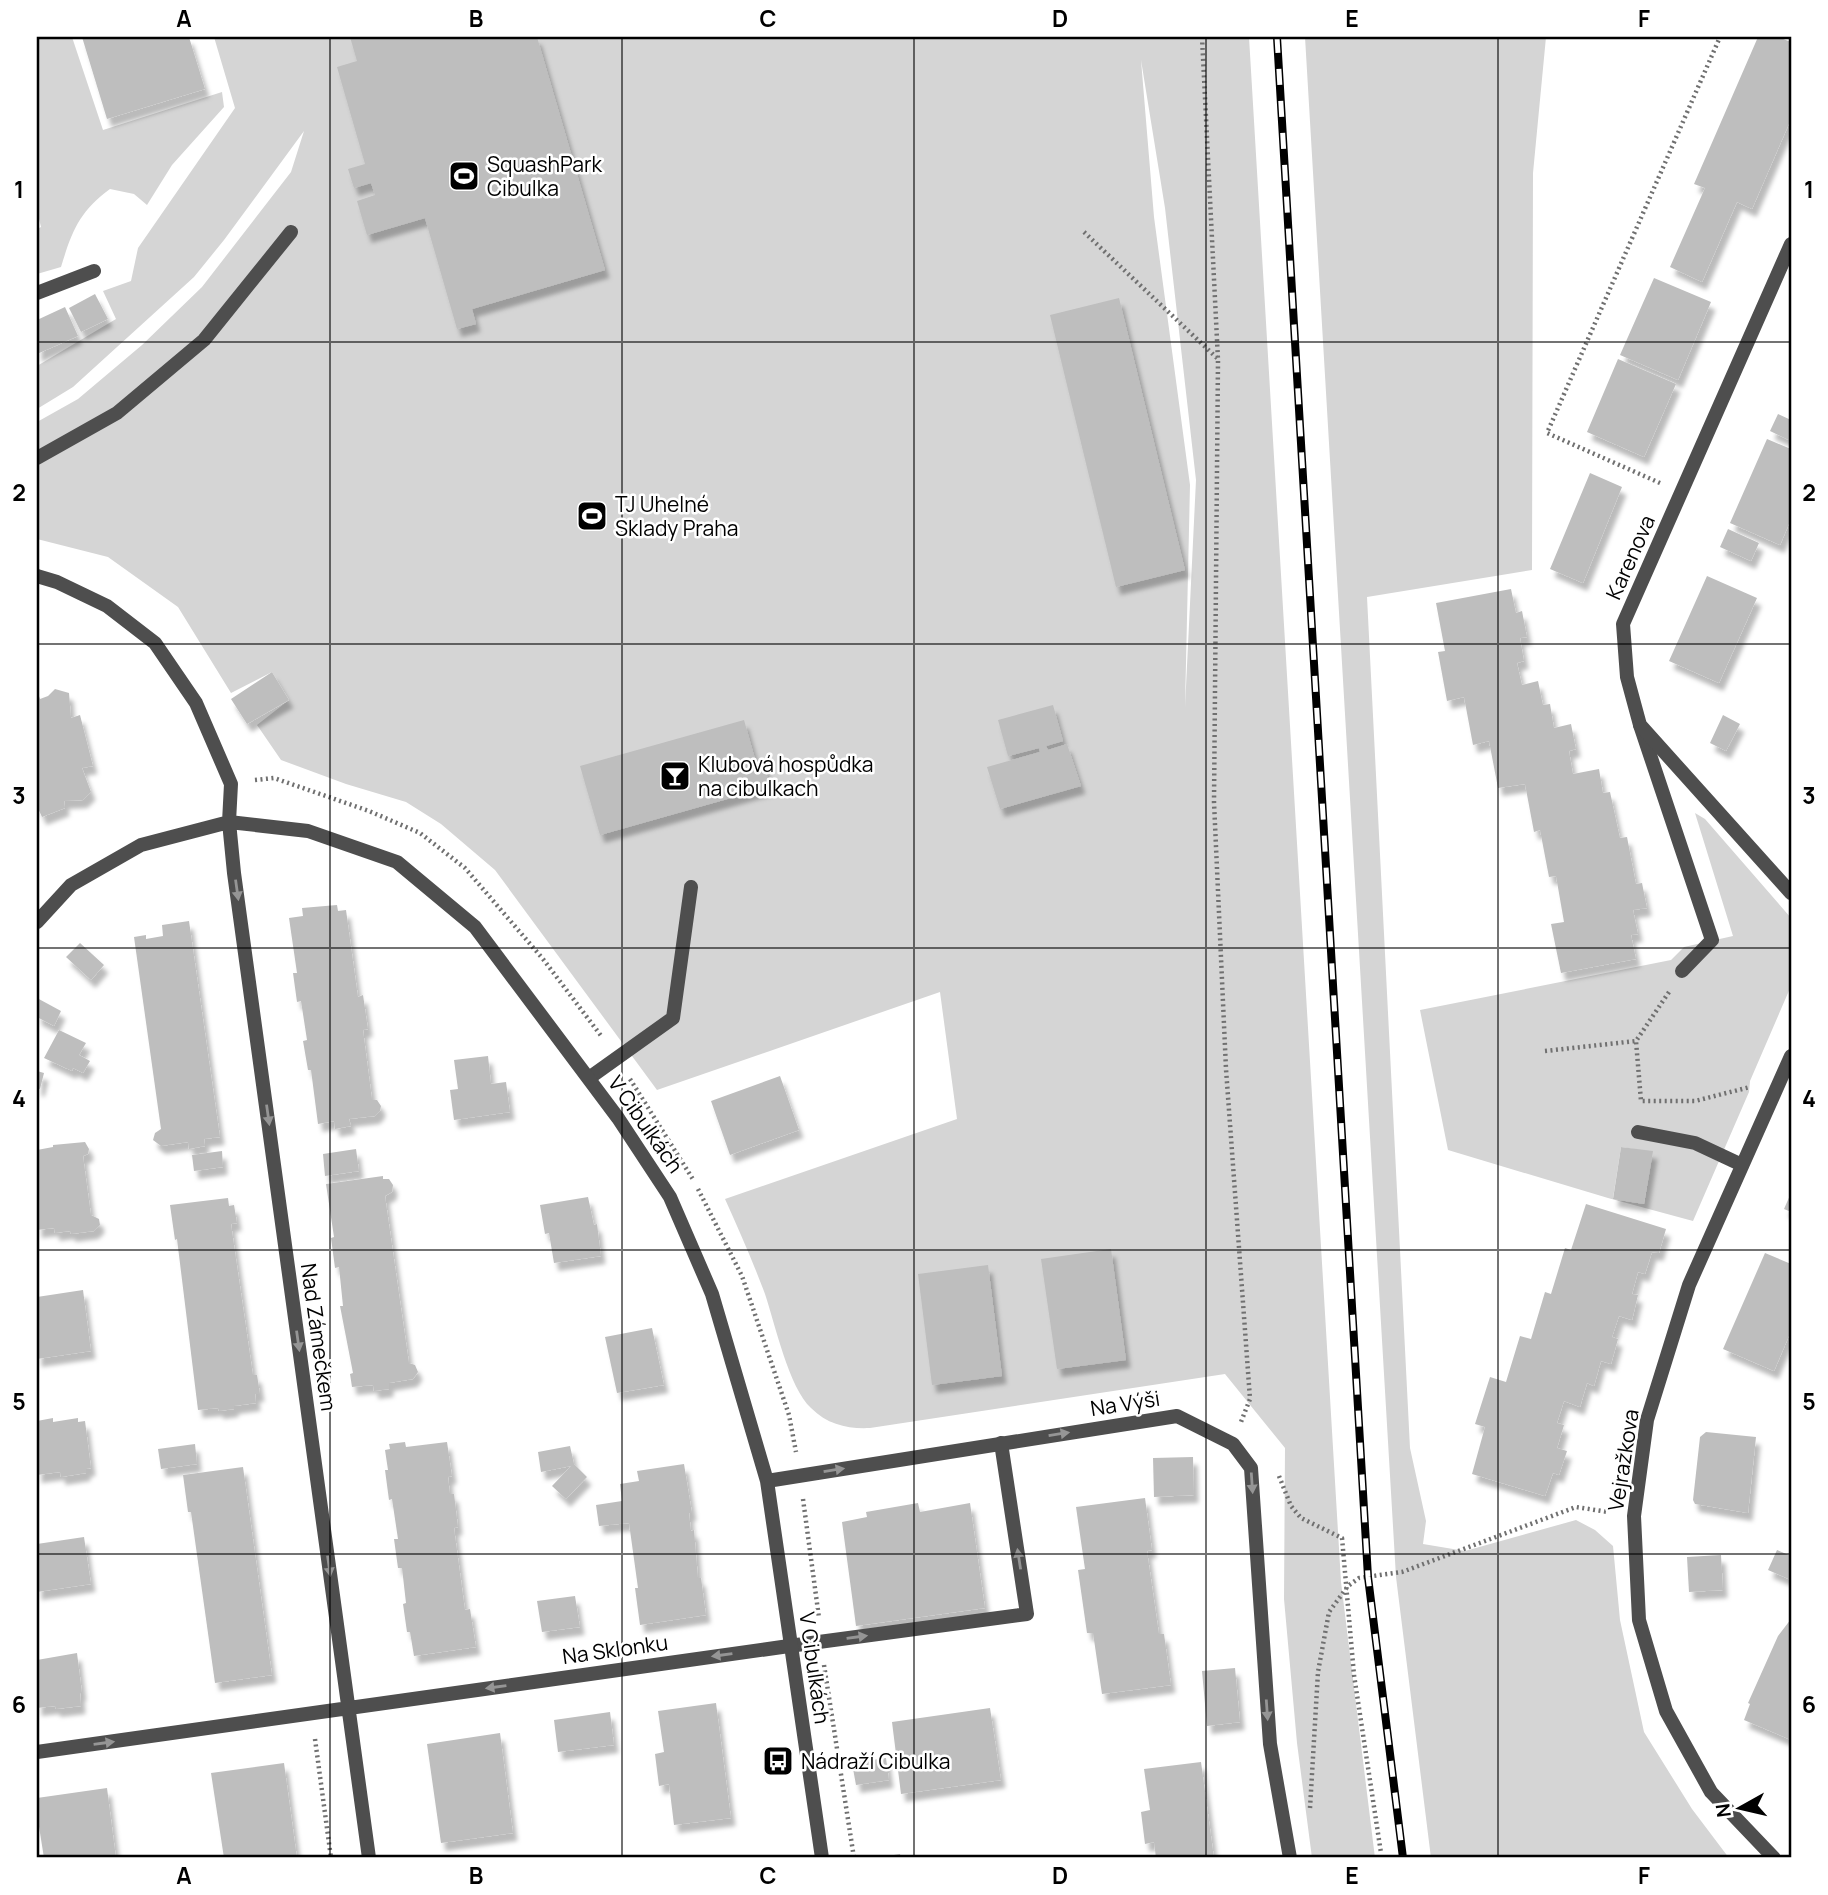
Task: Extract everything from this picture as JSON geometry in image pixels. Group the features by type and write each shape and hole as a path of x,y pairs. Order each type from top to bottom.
{"street":[{"path":"37,458 117,414 204,340 291,233"},
{"name":"Karenova","path":"1791,244 1623,624 1627,677 1640,725 1791,893"},
{"path":"37,293 93,271"},
{"path":"37,576 57,582 107,606 155,643 195,703 231,783"},
{"path":"1640,725 1712,940 1682,971"},
{"name":"Nad Zámečkem","path":"231,783 229,822 369,1858"},
{"name":"V Cibulkách","path":"37,922 71,885 141,845 229,822 308,831 397,862 475,927 589,1078 670,1197 712,1294 766,1480 822,1858"},
{"path":"589,1078 673,1018 691,887"},
{"name":"Vejražkova","path":"1773,1858 1712,1792 1666,1711 1639,1620 1634,1516 1647,1420 1689,1285 1791,1056"},
{"path":"1638,1132 1695,1143 1742,1165"},
{"name":"Na Výši","path":"766,1480 1177,1416 1233,1444"},
{"name":"Na Sklonku","path":"37,1752 1027,1614 1001,1443"},
{"path":"1233,1444 1251,1468 1270,1744 1288,1851"}],"path":[{"path":"1202,37 1218,360 1213,802 1226,1069 1250,1399 1233,1444"},
{"path":"1682,492 1547,433 1720,37"},
{"path":"1084,232 1218,360"},
{"path":"231,783 274,778 369,811 420,833 465,868 543,959 617,1058 694,1180 742,1276 789,1415 800,1475 854,1858"},
{"path":"1682,971 1636,1041 1641,1101 1695,1101 1781,1079"},
{"path":"1545,1051 1636,1041"},
{"path":"1280,1477 1291,1506 1301,1518 1342,1538 1354,1675 1381,1853"},
{"path":"1288,1851 1309,1825 1318,1672 1329,1612 1348,1586 1359,1578 1402,1572 1576,1507 1634,1516"},
{"path":"313,1727 331,1858"}],"shaded area":[{"path":"37,37 72,37 103,130 222,92 224,107 172,165 147,205 134,194 110,189 99,197 78,223 61,267 37,274 37,229 41,227 37,211"},
{"path":"214,37 1249,37 1341,1582 1375,1858 1312,1858 1297,1743 1284,1599 1285,1448 1225,1374 870,1428 846,1427 831,1422 811,1408 796,1386 765,1294 725,1199 957,1119 940,992 657,1090 495,870 441,824 406,802 281,760 257,725 289,700 272,672 231,693 178,607 108,557 37,539 37,422 78,399 142,345 202,287 291,172 304,131 194,277 73,387 37,409 37,366 116,319 103,291 131,281 138,248 235,108","holes":["1141,60 1165,208 1196,480 1185,707 1190,485 1154,217"]},
{"path":"1305,37 1546,37 1533,173 1532,570 1367,597 1410,1448 1426,1521 1423,1544 1465,1551 1576,1520 1595,1530 1613,1546 1620,1620 1644,1732 1692,1809 1729,1858 1431,1858 1396,1577"},
{"path":"1695,813 1705,819 1791,918 1791,986 1693,1221 1608,1198 1448,1150 1420,1010 1671,960 1684,947 1733,936","holes":["1621,1147 1652,1152 1644,1203 1613,1198"]}],"building":[{"path":"82,37 189,37 205,89 107,119"},
{"name":"SquashPark Cibulka","path":"350,37 537,37 605,270 472,309 476,324 457,329 425,218 367,235 357,201 375,195 371,183 354,188 348,169 365,164 337,67 357,61"},
{"path":"1758,37 1778,37 1791,42 1791,119 1752,209 1737,202 1702,282 1670,267 1705,188 1694,184"},
{"path":"1654,278 1711,302 1678,380 1620,355"},
{"path":"95,294 108,319 81,332 69,308"},
{"path":"1119,298 1185,570 1116,587 1050,315"},
{"path":"65,307 78,336 37,354 37,320"},
{"path":"1618,359 1676,384 1644,457 1587,432"},
{"path":"1778,414 1791,420 1791,441 1770,431"},
{"path":"1767,439 1791,449 1791,519 1780,545 1730,523"},
{"path":"1590,473 1622,487 1583,583 1550,569"},
{"path":"1728,529 1759,543 1751,561 1720,547"},
{"path":"1707,576 1757,598 1719,683 1669,661"},
{"path":"1511,589 1516,613 1522,611 1527,637 1520,638 1524,661 1517,663 1522,685 1538,681 1543,705 1550,704 1554,728 1571,724 1576,749 1569,751 1573,774 1599,769 1603,793 1610,792 1620,838 1627,837 1636,884 1642,883 1647,908 1633,910 1638,934 1631,935 1636,959 1561,973 1551,924 1564,922 1556,876 1549,877 1540,830 1534,832 1525,784 1498,788 1489,741 1473,745 1464,697 1447,701 1438,652 1445,651 1436,603"},
{"path":"272,672 289,700 247,724 231,699"},
{"path":"55,689 69,693 71,718 80,715 93,766 82,768 91,792 83,800 64,801 65,808 42,817 37,806 37,691 40,699"},
{"path":"1053,705 1063,741 1046,746 1048,750 1067,744 1081,786 1000,809 987,767 1040,752 1039,748 1008,756 998,720"},
{"path":"1723,715 1740,724 1726,751 1710,743"},
{"name":"Klubová hospůdka na cibulkach","path":"744,720 757,766 764,764 770,787 600,835 580,766"},
{"path":"337,905 338,911 346,910 358,997 363,995 368,1029 363,1030 372,1099 377,1100 381,1106 375,1116 349,1119 351,1126 335,1129 334,1121 318,1124 311,1070 308,1070 303,1041 307,1040 301,1001 297,1002 293,973 297,973 289,918 303,916 302,908"},
{"path":"189,921 220,1137 204,1139 205,1146 189,1149 188,1142 161,1146 153,1140 155,1133 161,1129 134,937 146,935 146,939 163,936 162,925"},
{"path":"80,943 104,965 91,980 66,957"},
{"path":"37,998 61,1011 54,1026 37,1017"},
{"path":"59,1030 86,1043 79,1055 90,1061 83,1073 44,1058"},
{"path":"488,1056 491,1084 506,1082 510,1112 454,1120 450,1090 458,1089 454,1060"},
{"path":"37,1071 44,1073 40,1089 37,1088"},
{"path":"780,1076 799,1130 730,1155 711,1101"},
{"path":"85,1142 89,1149 88,1154 83,1156 91,1215 99,1219 100,1225 94,1231 71,1234 70,1231 55,1233 54,1228 37,1230 37,1150 53,1145"},
{"path":"1621,1147 1653,1151 1644,1204 1613,1199"},
{"path":"356,1149 359,1171 325,1176 323,1154"},
{"path":"222,1151 223,1167 194,1171 192,1155"},
{"path":"383,1176 383,1179 389,1179 393,1185 392,1192 385,1196 409,1363 415,1365 418,1372 413,1379 389,1383 389,1389 374,1391 373,1385 352,1387 350,1374 353,1373 340,1306 343,1306 339,1267 335,1268 331,1238 334,1237 326,1184"},
{"path":"1791,1193 1791,1212 1784,1209"},
{"path":"588,1197 594,1225 597,1224 601,1256 554,1263 549,1233 545,1234 540,1205"},
{"path":"228,1198 229,1206 234,1205 237,1223 231,1224 253,1375 257,1375 260,1394 255,1394 256,1403 234,1406 234,1409 198,1410 177,1239 175,1240 170,1205"},
{"path":"1586,1204 1666,1229 1659,1253 1652,1252 1645,1274 1638,1272 1632,1294 1638,1295 1632,1320 1619,1316 1612,1337 1618,1339 1611,1364 1601,1361 1594,1386 1587,1383 1580,1407 1564,1401 1557,1423 1564,1425 1557,1448 1567,1451 1559,1475 1553,1473 1545,1496 1472,1474 1485,1427 1475,1424 1490,1377 1506,1382 1520,1336 1531,1339 1545,1292 1551,1294 1565,1248 1571,1250"},
{"path":"1111,1249 1126,1360 1057,1369 1041,1259"},
{"path":"1765,1253 1791,1264 1791,1331 1774,1371 1723,1349"},
{"path":"988,1265 1002,1376 932,1385 918,1274"},
{"path":"83,1290 91,1351 37,1359 37,1297"},
{"path":"652,1328 664,1385 617,1393 605,1337"},
{"path":"53,1418 53,1422 78,1418 78,1422 85,1421 91,1468 86,1469 86,1473 61,1477 60,1472 37,1475 37,1421"},
{"path":"1706,1432 1756,1437 1748,1513 1695,1504 1693,1500 1700,1437"},
{"path":"405,1442 406,1447 447,1442 452,1476 448,1477 450,1494 454,1494 458,1527 454,1528 465,1610 470,1609 476,1647 414,1656 410,1632 407,1632 402,1568 398,1568 394,1539 398,1539 385,1470 388,1470 385,1450 390,1449 389,1444"},
{"path":"195,1444 197,1464 161,1469 158,1449"},
{"path":"570,1446 574,1464 587,1477 566,1499 552,1486 571,1466 541,1472 538,1452"},
{"path":"1193,1457 1194,1495 1154,1497 1153,1458"},
{"path":"684,1464 692,1513 689,1513 691,1531 694,1530 698,1578 701,1578 706,1615 640,1625 629,1523 599,1526 596,1505 622,1501 620,1484 639,1481 637,1471"},
{"path":"243,1467 272,1675 215,1683 191,1512 188,1512 183,1475"},
{"path":"1145,1498 1152,1550 1147,1551 1159,1634 1164,1634 1171,1685 1102,1694 1093,1633 1087,1633 1078,1570 1085,1569 1076,1507"},
{"path":"918,1503 920,1512 970,1503 985,1608 856,1626 842,1522 867,1517 866,1512"},
{"path":"84,1537 91,1584 37,1592 37,1544"},
{"path":"1777,1550 1791,1556 1791,1580 1768,1570"},
{"path":"1721,1555 1723,1590 1689,1592 1687,1557"},
{"path":"575,1596 580,1627 542,1632 537,1601"},
{"path":"1791,1619 1791,1740 1744,1720 1750,1704 1748,1703 1778,1636"},
{"path":"77,1653 81,1706 37,1708 37,1660"},
{"path":"1235,1668 1240,1722 1207,1726 1202,1671"},
{"path":"716,1703 731,1818 674,1825 669,1784 659,1786 655,1754 664,1752 658,1711"},
{"path":"990,1708 1001,1780 901,1794 892,1722"},
{"path":"610,1712 614,1745 558,1752 554,1720"},
{"path":"500,1733 513,1833 441,1843 427,1744"},
{"path":"886,1758 889,1780 856,1785 852,1763"},
{"path":"1201,1762 1214,1858 1156,1858 1154,1842 1145,1844 1141,1812 1150,1810 1144,1769"},
{"path":"284,1763 297,1858 224,1858 211,1773"},
{"path":"107,1788 116,1858 44,1858 37,1798"},
{"path":"900,1854 901,1858 881,1858 881,1857"}],"railway":[{"path":"1277,37 1368,1577 1403,1858"}],"place":[{"name":"SquashPark Cibulka","path":"464,176"},
{"name":"TJ Uhelné Sklady Praha","path":"592,516"},
{"name":"Klubová hospůdka na cibulkach","path":"675,776"},
{"name":"Nádraží Cibulka","path":"778,1761"}]}
